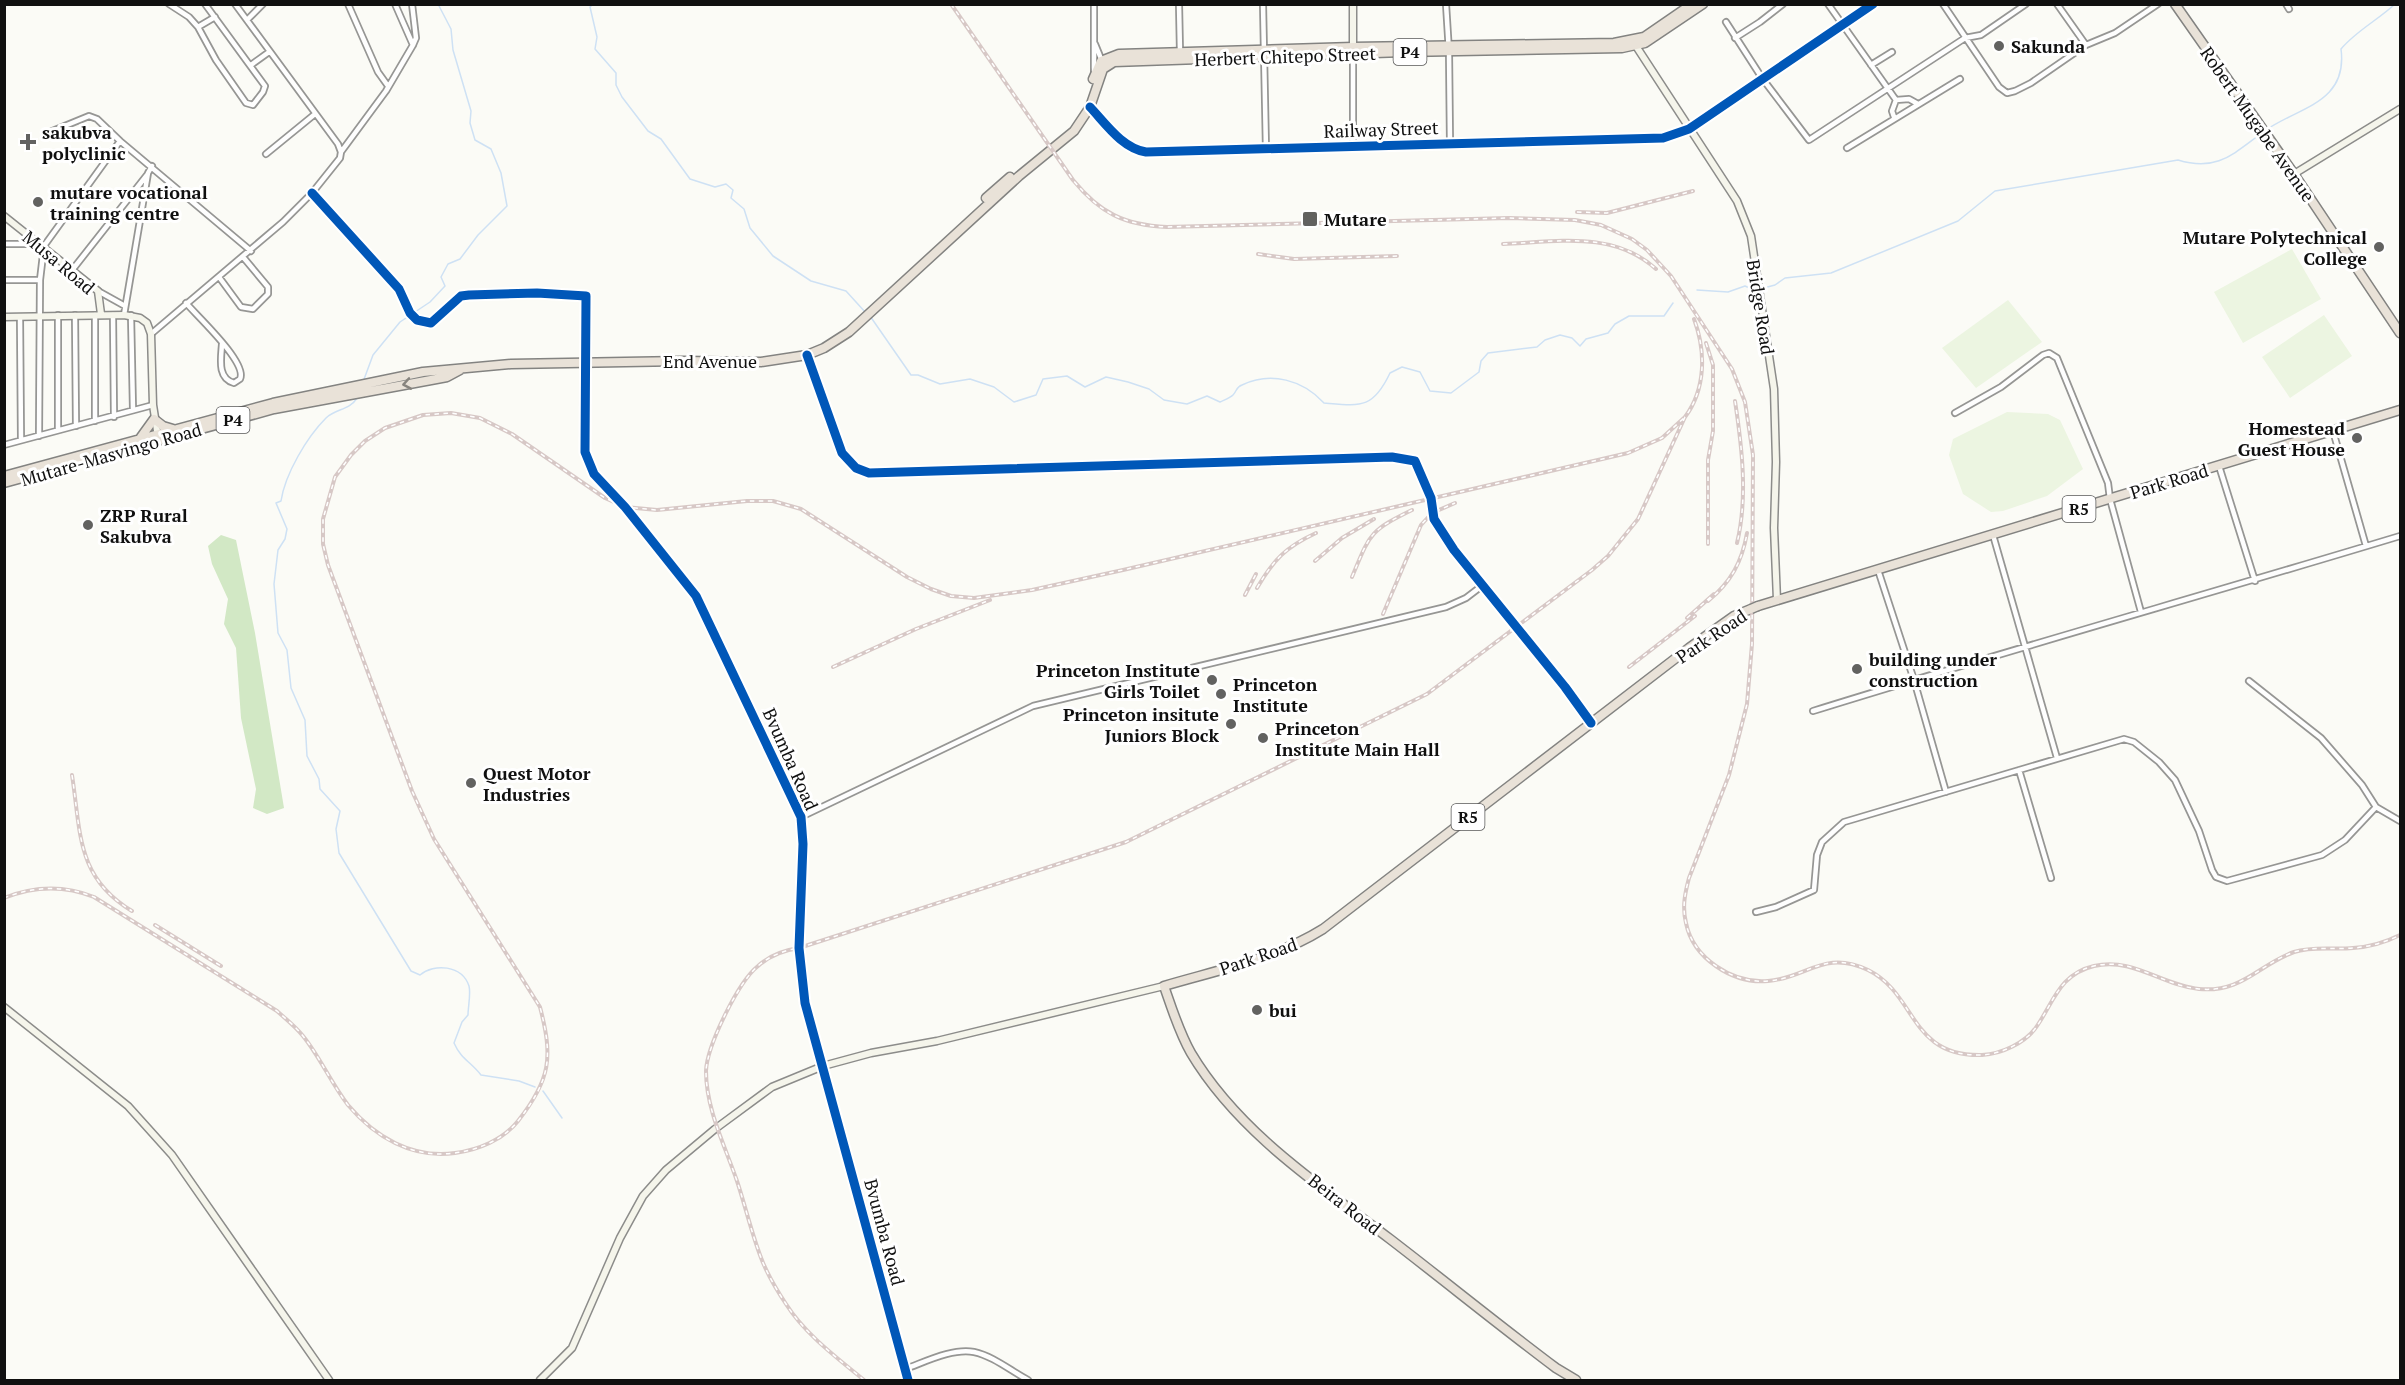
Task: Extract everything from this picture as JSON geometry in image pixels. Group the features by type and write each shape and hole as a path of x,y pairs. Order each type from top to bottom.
{"highway":[{"name":"Herbert Chitepo Street","path":"1104,63 1133,59 1264,53 1614,43 1634,40 1653,32 1692,4"},
{"name":"Herbert Chitepo Street","path":"1449,48 1636,46 1656,37 1703,4"},
{"name":"Robert Mugabe Avenue","path":"2175,4 2294,174 2400,333"},
{"name":"Herbert Chitepo Street","path":"1104,63 1119,54 1264,53"},
{"name":"End Avenue","path":"888,295 995,189 1072,127 1084,110 1094,74 1104,63"},
{"name":"End Avenue","path":"511,364 761,362 807,355 836,341 1019,176 1074,131 1090,107 1104,63"},
{"name":"Mutare-Masvingo Road","path":"4,476 138,439 158,437 174,429 273,403 423,372 511,364"},
{"name":"Mutare-Masvingo Road","path":"4,483 158,437 274,409 439,378 463,369"},
{"name":"Park Road","path":"1164,986 1277,952 1316,933 1591,723 1740,613 2400,410"},
{"path":"138,439 154,419 163,426 174,429"},
{"name":"Beira Road","path":"1164,986 1191,1053 1239,1117 1314,1181 1556,1368 1576,1380"}],"street":[{"path":"169,4 189,17 198,27 216,60 246,103 251,105 265,88 251,65 205,4"},
{"path":"235,4 268,52 338,144 341,152"},
{"path":"247,20 263,4"},
{"path":"348,4 378,72 388,86"},
{"path":"395,4 413,45"},
{"path":"152,334 251,250 312,193 337,164 341,152 388,86 413,45 416,38 412,4"},
{"name":"End Avenue","path":"1094,4 1094,74"},
{"path":"1179,4 1180,52"},
{"path":"1263,4 1266,150"},
{"path":"1353,4 1353,146"},
{"path":"1446,4 1450,143"},
{"path":"1735,38 1783,4"},
{"path":"1828,4 1896,100"},
{"name":"Railway Street","path":"1090,107 1127,145 1136,151 1266,150 1663,138 1689,129 1873,4"},
{"path":"1943,4 1999,87 2007,93 2031,82 2086,45 2115,33 2158,4"},
{"path":"1726,22 1762,78 1807,139 1813,140 1965,38 1981,35 2026,4"},
{"path":"2057,4 2086,45"},
{"path":"198,27 215,17"},
{"name":"End Avenue","path":"1093,39 1104,63"},
{"name":"Bridge Road","path":"1636,46 1737,201 1751,236 1774,389 1776,462 1774,528 1777,600"},
{"path":"251,65 268,52"},
{"path":"1871,65 1892,52"},
{"path":"1847,148 1894,117 1960,79"},
{"path":"1896,100 1910,99 1917,104"},
{"path":"1894,117 1892,111 1896,100"},
{"path":"2294,174 2400,109"},
{"path":"266,154 315,114"},
{"path":"50,132 89,116 97,119 120,141 251,250"},
{"path":"39,436 39,316 44,246 120,141"},
{"path":"73,269 152,166"},
{"path":"133,410 128,315 125,306 148,172"},
{"name":"Bvumba Road","path":"312,193 399,288 410,313 417,320 431,323 461,296 537,293 586,296 585,452 591,468 696,596 801,817 803,843 799,948 808,1017 908,1380"},
{"name":"Musa Road","path":"4,216 98,291 98,314"},
{"path":"4,244 28,244 36,241"},
{"path":"219,277 242,307 253,309 268,294 268,287 243,257"},
{"path":"4,280 40,280"},
{"path":"98,291 125,306"},
{"path":"186,303 230,350 242,369 243,374 234,383 227,381 223,376 222,344"},
{"path":"95,422 98,314"},
{"path":"58,315 58,430"},
{"path":"75,315 76,426"},
{"path":"113,315 114,417"},
{"path":"4,317 128,315 147,323 152,334 153,405 158,437"},
{"path":"20,317 21,440"},
{"path":"1955,413 2001,387 2046,353 2055,356 2076,401 2108,483 2110,499 2141,612"},
{"path":"807,355 842,453 856,468 869,473 1392,457 1411,459 1419,466 1431,498 1434,519 1454,550 1591,723"},
{"path":"4,445 153,405"},
{"path":"2333,431 2366,546"},
{"path":"2219,466 2255,581"},
{"path":"1993,535 2057,758"},
{"path":"1814,711 2400,536"},
{"path":"1878,570 1914,680 1946,792"},
{"path":"801,817 1033,705 1446,608 1466,598 1483,585"},
{"path":"2249,681 2321,738 2355,777 2376,807 2400,821"},
{"path":"1756,912 1776,907 1814,890 1817,855 1822,842 1844,822 2124,739 2134,742 2159,762 2175,780 2199,831 2212,870 2216,877 2227,881 2322,855 2345,840 2376,807"},
{"path":"2019,770 2051,878"},
{"path":"540,1380 572,1347 620,1238 650,1187 666,1170 707,1136 766,1092 784,1081 823,1066 871,1053 937,1041 1164,986"},
{"path":"4,1007 128,1106 172,1155 328,1380"},
{"path":"905,1370 937,1358 969,1352 986,1356 1028,1380"}],"green space":[{"path":"2292,249 2321,299 2243,343 2214,292"},
{"path":"2008,300 2042,342 1976,388 1942,348"},
{"path":"2324,315 2352,356 2290,398 2262,357"},
{"path":"2007,412 2048,414 2060,420 2083,469 2047,496 2003,511 1991,512 1963,494 1949,455 1953,439"},
{"path":"221,535 236,540 255,633 284,808 267,814 253,808 256,789 241,718 236,648 224,624 228,599 212,564 208,546"}],"waterway":[{"path":"363,382 373,355 400,322 430,302 445,286 441,277 448,264 460,259 478,235 507,206 501,173 491,149 475,140 470,123 471,111 453,50 451,29 438,4"},
{"path":"593,4 590,7 597,37 595,49 616,73 616,85 622,97 648,131 661,139 690,179 715,187 726,184 733,190 731,198 744,209 750,228 773,256 811,281 846,291 866,313"},
{"path":"2266,130 2306,109 2329,92 2337,81 2341,67 2341,49 2395,4"},
{"path":"1760,289 1775,285 1785,278 1831,273 1958,221 1995,191 2178,160 2204,164 2214,162 2233,154 2262,133"},
{"path":"1697,290 1728,292 1745,286 1756,291"},
{"path":"870,316 911,375 918,375 940,384 970,379 994,387 1014,402 1036,395 1043,379 1067,376 1085,387 1106,377 1128,382 1149,389 1164,400 1187,404 1207,396 1220,402 1232,396 1242,385 1275,378 1306,389 1324,403 1348,405 1364,403 1371,399 1384,385 1390,373 1402,367 1420,372 1430,391 1451,393 1479,372 1481,361 1488,353 1537,347 1545,340 1560,335 1572,338 1580,346 1586,339 1608,333 1615,324 1629,316 1664,316 1673,303"},
{"path":"357,398 350,405 326,418 312,435 292,468 281,501 276,503 287,529 285,539 278,550 274,584 278,633 287,650 291,688 305,720 307,756 319,779 320,789 340,811 336,829 339,853 411,971 420,975 433,969 447,968 460,974 469,986 468,1015 462,1022 454,1043 460,1053 481,1075 519,1081 535,1087"},
{"path":"543,1091 562,1118"}],"railway":[{"path":"951,4 1073,180 1103,209 1125,220 1167,227 1509,218 1575,220 1601,225 1632,239 1647,250 1671,276 1732,369 1745,402 1753,455 1752,644 1747,704 1729,775 1689,878 1684,900 1684,911 1690,936 1706,958 1716,966 1741,978 1768,981 1782,979 1827,963 1853,964 1868,970 1884,981 1927,1035 1940,1046 1958,1053 1982,1055 2005,1050 2026,1038 2037,1026 2066,982 2073,975 2094,966 2122,965 2185,986 2214,989 2227,987 2249,977 2281,957 2294,952 2308,949 2365,947 2400,935"},
{"path":"1577,212 1607,213 1693,191"},
{"path":"1503,244 1563,241 1603,243 1621,248 1656,269"},
{"path":"1258,254 1294,259 1397,256"},
{"path":"864,1380 802,1325 765,1268 709,1099 706,1071 712,1046 725,1015 750,974 762,962 783,952 1126,842 1427,694 1592,570 1608,556 1638,519 1697,394 1702,357 1694,319"},
{"path":"1706,343 1713,365 1713,431 1708,460 1708,544"},
{"path":"1735,401 1742,454 1743,490 1737,543"},
{"path":"4,898 26,891 49,888 72,890 94,897 277,1011 297,1029 309,1044 348,1105 382,1136 409,1149 424,1153 455,1153 472,1149 490,1143 505,1134 529,1106 543,1080 547,1040 540,1007 434,839 412,791 328,565 323,544 323,519 335,477 365,441 385,428 423,415 451,413 480,418 512,434 605,498 625,507 657,510 747,501 773,501 801,509 907,577 951,596 974,598 1032,590 1123,570 1628,453 1662,438 1685,417"},
{"path":"1383,614 1421,525 1432,513 1455,503"},
{"path":"1352,577 1373,535 1387,523 1412,510"},
{"path":"1315,561 1342,538 1374,519"},
{"path":"1257,588 1269,569 1282,555 1297,543 1316,533"},
{"path":"1708,601 1734,571 1739,562 1747,533"},
{"path":"1245,595 1256,574"},
{"path":"1687,618 1714,594"},
{"path":"833,667 916,629 990,600"},
{"path":"1629,667 1695,616"},
{"path":"72,775 80,835 91,868 100,884 132,911"},
{"path":"155,925 221,966"}],"cycle path":[{"path":"1090,107 1108,128 1129,146 1146,152 1663,138 1689,129 1873,4"},
{"path":"312,193 399,289 410,313 417,320 431,323 461,296 537,293 586,296 585,452 594,474 625,507 696,596 801,817 803,844 799,948 805,1003 908,1380"},
{"path":"807,355 842,453 856,468 869,473 1392,457 1415,461 1431,498 1434,519 1454,550 1565,687 1591,723"}],"place":[{"name":"Sakunda","path":"1999,46"},
{"name":"sakubva polyclinic","path":"28,142"},
{"name":"mutare vocational training centre","path":"38,202"},
{"name":"Mutare","path":"1310,219"},
{"name":"Mutare Polytechnical College","path":"2379,247"},
{"name":"Homestead Guest House","path":"2357,438"},
{"name":"ZRP Rural Sakubva","path":"88,525"},
{"name":"building under construction","path":"1857,669"},
{"name":"Princeton Institute Girls Toilet","path":"1212,680"},
{"name":"Princeton Institute","path":"1221,694"},
{"name":"Princeton insitute Juniors Block","path":"1231,724"},
{"name":"Princeton Institute Main Hall","path":"1263,738"},
{"name":"Quest Motor Industries","path":"471,783"},
{"name":"bui","path":"1257,1010"}]}
